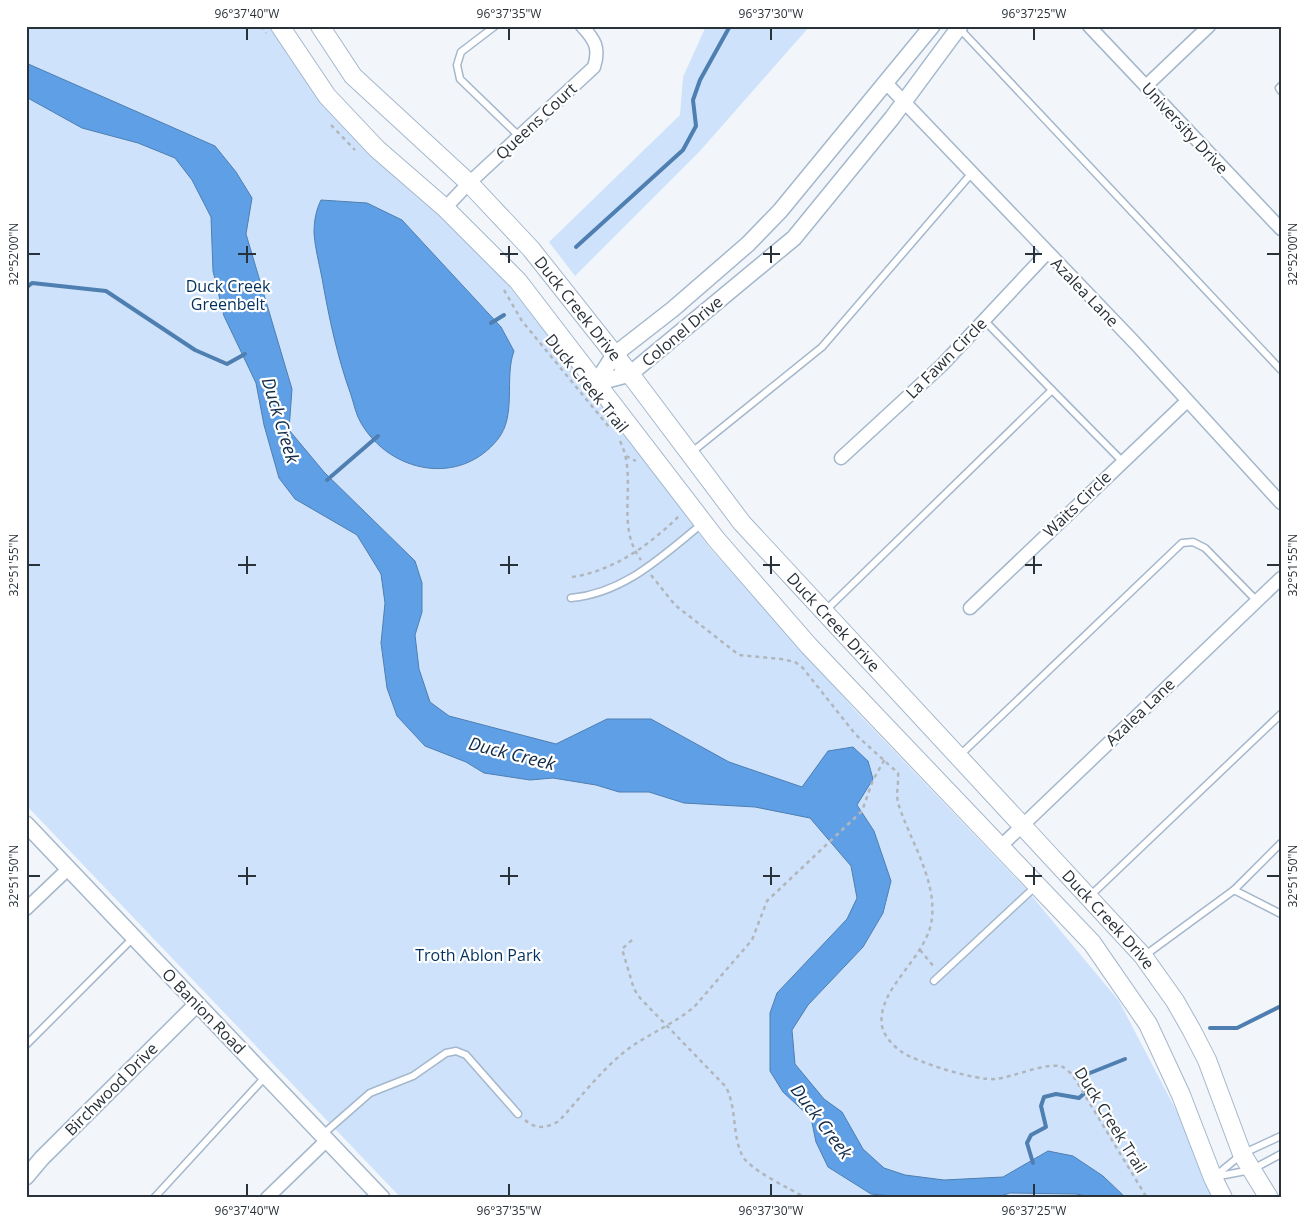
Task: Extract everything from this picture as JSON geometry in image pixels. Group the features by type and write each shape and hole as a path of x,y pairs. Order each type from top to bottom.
{"main road":[{"name":"Duck Creek Drive","path":"320,26 353,76 469,183 531,249 630,374 689,455 742,523 823,613 1024,825 1143,956 1175,1001 1206,1060 1242,1154 1269,1198"},
{"name":"Duck Creek Drive","path":"274,32 327,96 377,149 445,208 518,280 704,523 809,646 1038,884 1092,943 1148,1024 1181,1095 1213,1178 1223,1198"}],"street":[{"name":"Queens Court","path":"445,208 469,183 594,68 597,59 594,39 582,26"},
{"name":"Colonel Drive","path":"596,384 614,355 673,309 748,244 780,211 932,26"},
{"name":"University Drive","path":"1089,26 1281,229"},
{"path":"1146,86 1209,26"},
{"name":"Colonel Drive","path":"596,384 630,374 794,238 904,102 960,27"},
{"name":"Azalea Lane","path":"886,83 971,174 1135,343 1186,402 1281,503"},
{"name":"La Fawn Circle","path":"842,458 942,365 1046,252"},
{"name":"Waits Circle","path":"970,608 1186,402"},
{"name":"Azalea Lane","path":"1001,846 1281,578"},
{"name":"O Banion Road","path":"26,824 382,1198"},
{"path":"26,909 69,868"},
{"name":"Birchwood Drive","path":"26,1177 42,1158 197,1004"},
{"path":"267,1198 325,1137"}],"lane":[{"path":"495,26 461,52 457,65 460,79 520,137"},
{"path":"960,27 1281,370"},
{"path":"1281,86 1279,88 1281,91"},
{"path":"689,455 822,347 971,174"},
{"path":"984,320 1122,461"},
{"path":"823,613 1052,390"},
{"path":"571,598 588,596 610,589 647,569 704,523"},
{"path":"958,757 1182,543 1192,542 1205,548 1256,600"},
{"path":"1088,897 1281,714"},
{"path":"1143,956 1234,890 1281,843"},
{"path":"934,981 1038,884"},
{"path":"1234,890 1281,914"},
{"path":"26,1045 134,937"},
{"path":"325,1137 370,1093 413,1076 446,1054 456,1050 466,1055 518,1114"},
{"path":"154,1198 266,1076"},
{"path":"1213,1178 1242,1154 1281,1136"},
{"path":"1213,1178 1251,1170 1281,1154"}],"path":[{"path":"261,26 274,32"},
{"path":"328,121 357,152"},
{"name":"Duck Creek Trail","path":"504,289 522,321 614,432"},
{"name":"Duck Creek Trail","path":"620,439 626,456 629,475 626,515 630,543 647,569 675,604 739,655 781,659 795,662 802,667 846,724 898,773 899,807 926,874 932,906 929,932 920,950 883,1004 880,1015 883,1029 889,1041 902,1053 928,1064 980,1078 995,1079 1052,1066 1063,1067 1072,1074 1147,1198"},
{"path":"626,456 642,465"},
{"path":"572,577 602,570 635,552 680,516 675,508"},
{"path":"518,1114 534,1127 549,1127 559,1121 615,1060 696,1006 752,940 767,901 862,811 873,780 884,759"},
{"path":"632,940 622,949 634,989 726,1088 733,1106 740,1148 746,1162 806,1198"},
{"path":"920,950 941,974"}],"green space":[{"path":"26,26 276,26 509,286 651,467 709,547 856,711 1026,889 1119,1001 1222,1198 401,1198 26,805"},
{"path":"706,26 810,26 700,151 575,276 549,242 680,115 683,77"}],"water":[{"name":"Duck Creek","path":"26,63 215,146 236,172 252,198 246,234 292,389 289,430 324,472 415,561 422,583 422,612 415,635 419,669 430,702 449,716 556,744 607,719 651,719 729,762 802,787 828,751 853,747 868,761 873,779 857,805 874,831 891,881 883,913 863,947 808,1005 792,1030 795,1064 824,1099 842,1112 863,1149 884,1168 905,1175 944,1180 1003,1177 1048,1151 1073,1156 1103,1176 1126,1198 1096,1198 1076,1194 1010,1193 994,1198 913,1198 871,1194 828,1167 816,1142 811,1118 783,1092 770,1071 770,1013 777,993 847,919 857,898 851,866 810,818 755,807 684,803 649,792 619,792 596,785 553,778 530,780 484,773 466,762 425,746 397,716 387,688 381,643 385,603 381,574 357,535 295,499 279,478 264,425 256,383 224,316 213,271 211,217 192,180 175,158 138,143 82,128 26,97"},
{"path":"321,200 367,203 402,220 501,327 514,351 510,373 509,408 504,429 498,439 482,454 465,464 446,468 426,468 407,463 389,453 374,440 361,423 356,413 338,351 316,250 314,224"}],"waterway":[{"path":"576,247 683,150 696,126 693,100 700,80 730,26"},
{"path":"26,288 32,283 106,291 195,350 227,364 245,354"},
{"path":"491,323 504,315"},
{"path":"327,480 378,436"},
{"path":"1210,1028 1237,1028 1281,1006"},
{"path":"1033,1163 1027,1143 1031,1135 1046,1127 1041,1106 1044,1097 1056,1094 1079,1098 1087,1091 1085,1075 1125,1059"}],"park label":[{"name":"Duck Creek Greenbelt","path":"228,295"},
{"name":"Troth Ablon Park","path":"478,955"}]}
